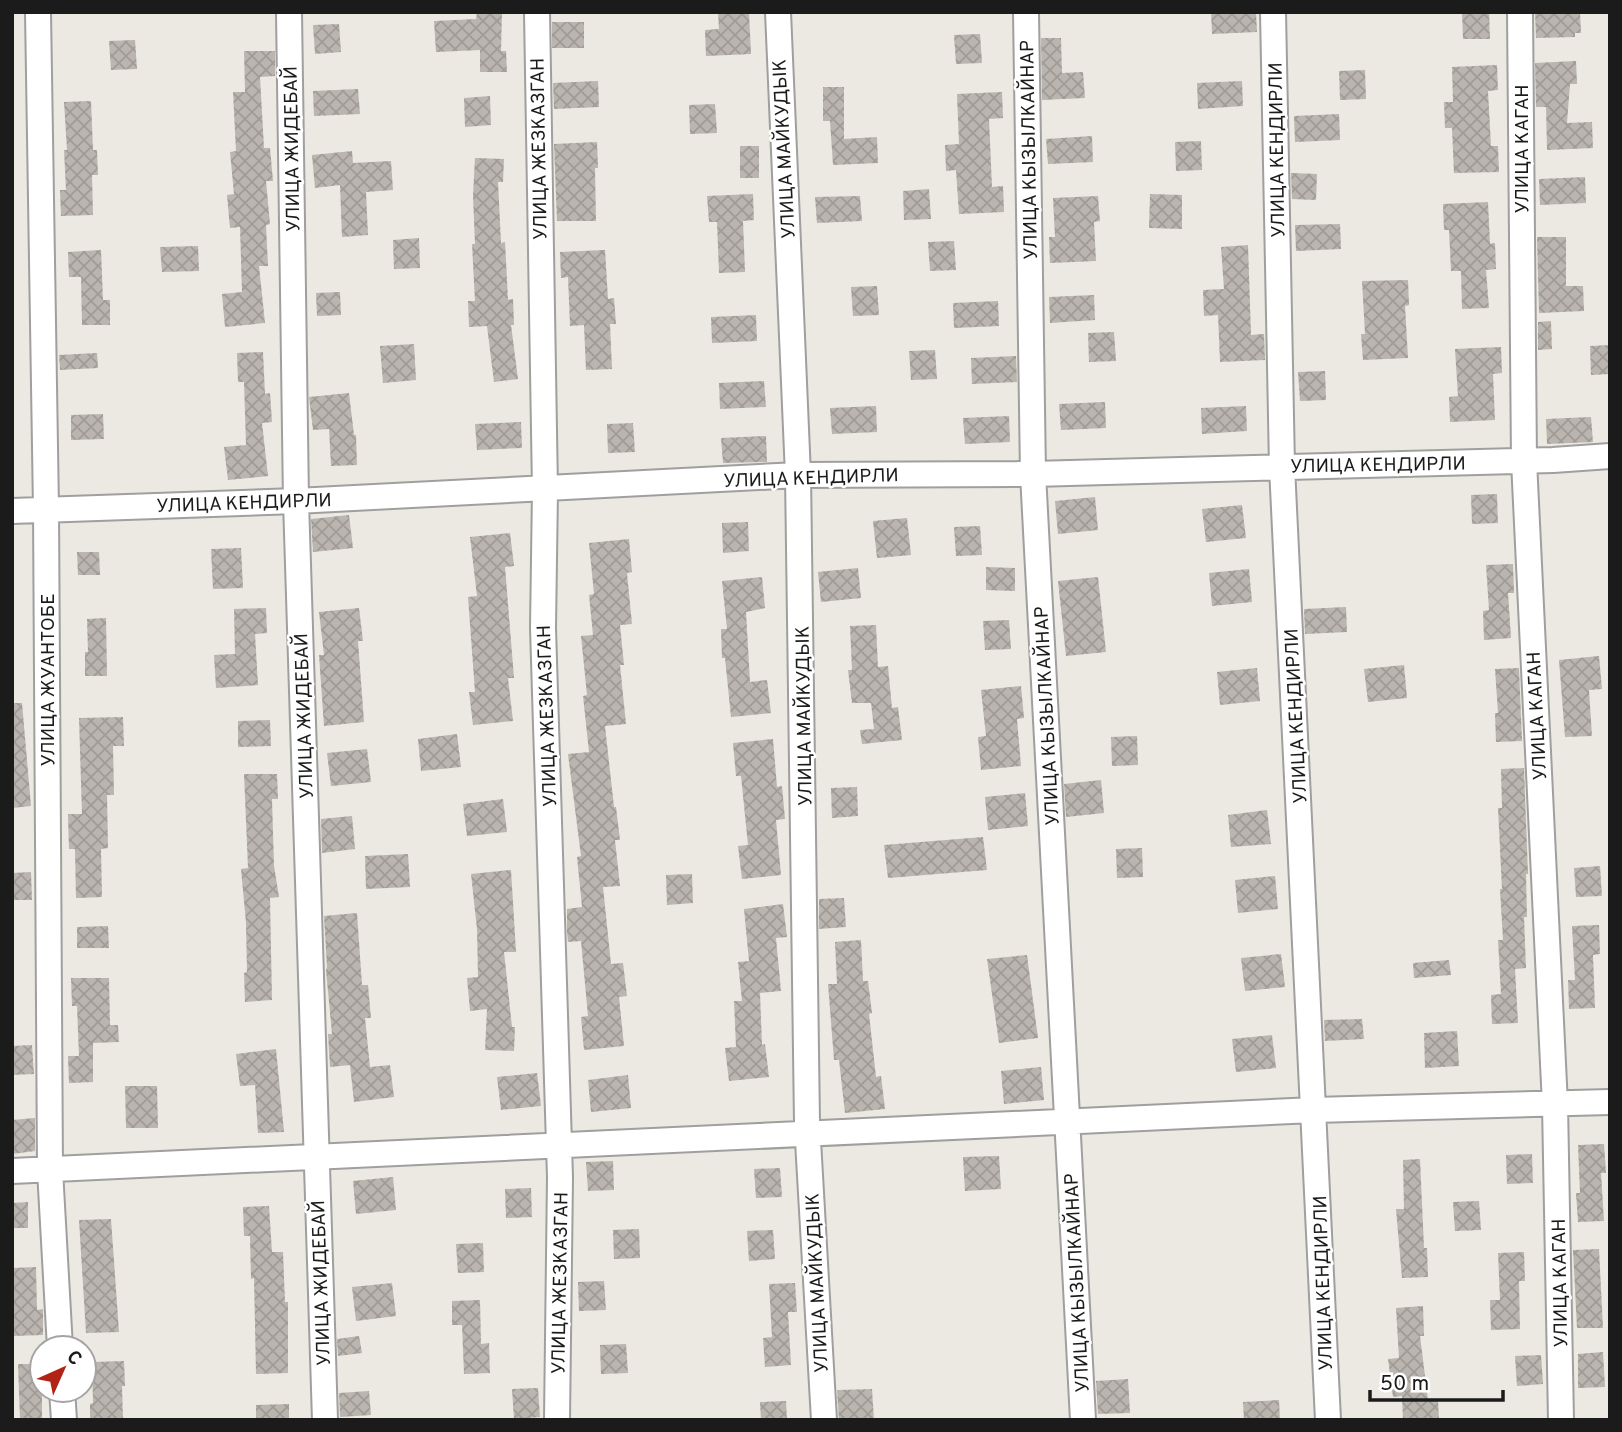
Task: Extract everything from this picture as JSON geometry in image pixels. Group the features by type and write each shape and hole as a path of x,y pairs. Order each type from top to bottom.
{"street":[{"name":"УЛИЦА ЖУАНТОБЕ","path":"38,12 46,509 50,1170 59,1334"},
{"name":"УЛИЦА ЖИДЕБАЙ","path":"289,12 296,501 325,1420"},
{"name":"УЛИЦА ЖЕЗКАЗГАН","path":"537,12 545,489 543,628 559,1145 557,1420"},
{"name":"УЛИЦА МАЙКУДЫК","path":"778,12 798,475 808,1133 824,1420"},
{"name":"УЛИЦА КЫЗЫЛКАЙНАР","path":"1026,12 1033,474 1083,1420"},
{"name":"УЛИЦА КЕНДИРЛИ","path":"1273,12 1282,467 1328,1420"},
{"name":"УЛИЦА КАГАН","path":"1520,12 1524,461 1555,1105 1561,1420"},
{"name":"УЛИЦА КЕНДИРЛИ","path":"12,511 296,501 798,475 1033,474 1524,461 1610,456"},
{"path":"12,1171 1314,1110 1610,1102"}],"building":[{"path":"477,12 502,12 501,51 506,51 507,72 480,72 480,50 436,52 434,21 476,19"},
{"path":"718,12 749,12 751,54 706,56 705,30 719,29"},
{"path":"1211,12 1256,12 1257,32 1212,34"},
{"path":"1462,12 1489,12 1490,39 1463,39"},
{"path":"1535,12 1580,12 1581,33 1575,33 1575,37 1536,38"},
{"path":"552,22 584,22 584,48 552,48"},
{"path":"339,24 341,52 315,54 313,25"},
{"path":"980,34 982,63 956,64 954,35"},
{"path":"1041,38 1061,38 1062,73 1083,72 1085,98 1042,100"},
{"path":"135,40 137,69 111,70 109,41"},
{"path":"244,51 275,51 275,76 260,77 264,148 270,148 273,181 266,181 270,224 266,225 268,266 259,266 265,323 225,327 222,294 242,292 240,227 230,228 227,195 234,194 230,152 236,151 233,92 245,92"},
{"path":"1576,61 1577,84 1570,84 1567,123 1592,122 1593,148 1547,150 1546,107 1536,107 1535,63"},
{"path":"1497,65 1498,90 1488,91 1491,146 1498,146 1499,172 1454,173 1452,128 1445,128 1444,102 1453,102 1452,67"},
{"path":"1365,70 1366,99 1340,100 1339,71"},
{"path":"598,81 599,107 554,109 553,83"},
{"path":"1242,81 1243,106 1198,109 1197,83"},
{"path":"823,87 844,87 844,139 877,137 878,163 833,165 830,121 823,121"},
{"path":"358,89 360,114 314,116 313,91"},
{"path":"1002,92 1003,118 989,119 992,187 1003,186 1004,212 959,214 956,170 946,171 945,145 959,144 957,94"},
{"path":"490,96 491,125 465,127 464,98"},
{"path":"91,101 93,150 97,150 98,175 92,175 93,215 61,216 60,190 66,190 64,102"},
{"path":"715,104 717,133 690,134 689,105"},
{"path":"1339,114 1340,140 1295,142 1294,116"},
{"path":"1092,136 1093,162 1048,164 1046,139"},
{"path":"1201,141 1202,170 1176,171 1175,142"},
{"path":"597,142 596,221 557,221 554,144"},
{"path":"740,146 759,146 759,178 740,178"},
{"path":"352,151 353,163 391,161 393,190 366,192 368,235 342,237 340,185 315,188 312,155"},
{"path":"475,158 504,159 503,182 498,182 501,243 505,242 508,300 513,299 514,325 511,325 518,379 494,382 487,326 469,327 468,301 475,301 472,244 475,244"},
{"path":"1291,173 1317,174 1316,200 1292,199"},
{"path":"1585,177 1586,203 1540,205 1539,179"},
{"path":"929,189 931,219 904,220 903,191"},
{"path":"753,194 754,220 743,221 745,272 719,273 717,222 709,222 707,196"},
{"path":"1150,194 1182,195 1182,229 1149,228"},
{"path":"860,196 862,221 817,223 815,197"},
{"path":"1098,196 1100,221 1094,222 1096,261 1050,263 1049,237 1055,237 1053,198"},
{"path":"1488,202 1490,244 1495,243 1496,269 1486,270 1489,308 1462,309 1461,271 1451,271 1449,230 1444,230 1443,204"},
{"path":"1340,224 1341,249 1296,251 1295,225"},
{"path":"1537,237 1566,237 1566,286 1583,286 1584,311 1539,313"},
{"path":"419,238 420,268 394,269 393,240"},
{"path":"954,241 956,270 930,271 928,242"},
{"path":"1248,245 1251,335 1264,334 1265,360 1220,362 1218,315 1204,316 1203,290 1224,289 1221,247"},
{"path":"198,246 199,271 162,272 160,247"},
{"path":"101,250 103,300 110,300 110,325 82,325 81,277 69,277 68,252"},
{"path":"605,250 608,299 614,298 616,324 610,324 612,369 586,370 584,325 570,326 568,277 561,278 560,252"},
{"path":"1408,280 1409,305 1405,306 1408,358 1363,360 1361,334 1365,334 1362,281"},
{"path":"877,286 879,315 853,316 851,287"},
{"path":"340,292 341,315 317,316 316,293"},
{"path":"1094,295 1095,320 1050,323 1049,297"},
{"path":"998,301 999,326 954,328 953,303"},
{"path":"756,315 757,341 712,343 711,317"},
{"path":"1551,321 1552,349 1538,350 1538,322"},
{"path":"1114,332 1116,361 1089,362 1088,333"},
{"path":"414,344 416,380 383,383 380,346"},
{"path":"1610,345 1610,374 1591,375 1590,346"},
{"path":"1501,347 1502,373 1493,374 1495,420 1450,422 1449,397 1458,396 1455,349"},
{"path":"935,350 937,379 911,380 909,351"},
{"path":"263,352 265,394 270,393 272,422 262,423 268,476 228,480 224,447 246,445 244,382 238,382 237,353"},
{"path":"97,353 98,368 60,370 59,355"},
{"path":"1016,356 1017,382 972,384 971,358"},
{"path":"1325,371 1326,400 1300,401 1298,372"},
{"path":"764,381 766,407 720,409 719,383"},
{"path":"349,393 356,435 357,465 331,466 329,429 313,430 309,397"},
{"path":"1105,402 1106,428 1061,430 1059,404"},
{"path":"876,406 877,432 832,434 830,408"},
{"path":"1246,406 1247,431 1202,434 1201,408"},
{"path":"103,414 104,439 71,440 71,415"},
{"path":"1009,416 1010,442 965,444 963,418"},
{"path":"1591,417 1593,442 1547,444 1546,419"},
{"path":"521,422 522,448 477,450 475,424"},
{"path":"633,423 635,452 608,453 607,424"},
{"path":"766,436 767,462 723,463 721,438"},
{"path":"1497,494 1498,523 1472,524 1471,495"},
{"path":"1095,497 1098,530 1058,534 1055,501"},
{"path":"1242,505 1246,538 1206,542 1202,509"},
{"path":"349,515 353,548 313,552 311,519"},
{"path":"907,518 911,555 877,558 873,521"},
{"path":"748,522 749,551 723,553 722,523"},
{"path":"980,526 982,555 956,556 954,527"},
{"path":"510,533 514,566 505,567 514,678 508,678 513,721 473,725 469,692 475,692 468,597 477,596 470,537"},
{"path":"629,539 632,572 627,573 632,624 620,625 624,665 620,665 626,724 605,726 620,840 615,840 620,886 603,887 611,964 623,963 627,996 619,997 624,1046 584,1050 581,1017 588,1016 581,941 568,942 567,932 567,909 582,907 577,857 581,856 568,754 589,752 583,696 587,695 581,636 593,635 589,595 594,594 589,543"},
{"path":"241,548 243,588 213,589 211,549"},
{"path":"77,552 99,552 100,575 78,575"},
{"path":"1513,564 1514,593 1508,593 1511,638 1484,640 1483,611 1489,610 1486,565"},
{"path":"986,567 1015,568 1015,591 986,590"},
{"path":"858,568 861,598 821,602 818,572"},
{"path":"1249,569 1252,602 1212,606 1209,573"},
{"path":"762,577 765,608 746,612 750,682 767,680 771,713 731,717 725,658 722,658 721,629 727,629 722,581"},
{"path":"1098,577 1106,652 1066,656 1058,581"},
{"path":"1346,607 1347,632 1305,634 1304,609"},
{"path":"266,608 267,633 255,634 258,685 216,688 214,655 235,654 234,609"},
{"path":"359,608 363,641 358,641 364,722 324,726 319,655 324,655 319,612"},
{"path":"106,618 107,676 85,676 85,652 88,652 87,619"},
{"path":"1009,620 1011,649 985,650 983,621"},
{"path":"876,625 878,667 888,666 892,708 898,707 902,740 862,744 860,730 874,729 871,703 852,703 848,670 852,670 850,626"},
{"path":"1599,656 1602,689 1589,690 1592,736 1565,737 1559,660"},
{"path":"1404,665 1407,698 1368,702 1364,669"},
{"path":"1257,668 1260,701 1220,705 1217,672"},
{"path":"1519,668 1522,741 1496,742 1495,713 1498,713 1495,669"},
{"path":"1021,686 1024,718 1017,719 1021,766 981,770 978,737 986,736 981,690"},
{"path":"12,703 22,703 31,806 12,808"},
{"path":"123,717 124,746 113,746 114,795 107,795 108,848 101,849 102,897 76,898 75,849 69,849 68,814 82,814 79,718"},
{"path":"270,720 271,746 238,747 238,721"},
{"path":"457,734 461,767 421,771 418,739"},
{"path":"1137,736 1138,765 1112,766 1111,737"},
{"path":"773,739 777,787 782,786 785,819 776,820 781,875 742,879 738,846 748,845 741,776 736,776 733,743"},
{"path":"367,749 371,782 331,786 327,753"},
{"path":"1524,768 1528,874 1527,917 1524,917 1526,968 1515,969 1518,1023 1492,1024 1491,995 1501,994 1498,940 1503,940 1498,808 1502,808 1501,769"},
{"path":"244,774 277,774 278,799 272,799 274,866 279,897 270,898 272,1000 245,1002 246,923 241,869 248,868"},
{"path":"1101,780 1104,813 1066,817 1064,784"},
{"path":"857,787 858,816 832,818 831,788"},
{"path":"1025,793 1028,826 988,830 985,797"},
{"path":"503,799 507,832 467,836 463,804"},
{"path":"1267,810 1271,844 1231,847 1228,815"},
{"path":"352,816 355,849 322,853 321,819"},
{"path":"983,837 987,870 888,878 884,845"},
{"path":"1142,848 1143,877 1117,878 1116,849"},
{"path":"408,854 410,887 366,889 365,856"},
{"path":"1600,866 1602,896 1576,897 1574,868"},
{"path":"511,870 516,952 504,952 512,1027 515,1027 514,1051 485,1050 487,1009 470,1011 467,978 478,977 477,929 471,874"},
{"path":"31,872 32,900 12,900 12,873"},
{"path":"692,874 693,903 667,905 666,875"},
{"path":"1275,876 1278,909 1238,913 1235,880"},
{"path":"844,898 846,927 819,929 819,899"},
{"path":"783,904 787,937 776,938 781,991 760,993 762,1045 765,1044 769,1077 729,1081 725,1048 736,1047 734,1001 742,1001 738,962 749,961 744,909"},
{"path":"357,913 362,985 368,985 371,1018 365,1018 370,1067 390,1065 394,1097 354,1102 350,1065 330,1067 328,1034 332,1034 324,916"},
{"path":"1599,925 1600,954 1593,955 1595,1008 1569,1009 1568,980 1575,980 1572,926"},
{"path":"108,926 109,948 77,948 77,927"},
{"path":"861,940 863,981 868,981 872,1013 869,1014 876,1077 881,1076 885,1109 845,1113 839,1060 834,1060 828,984 837,984 835,942"},
{"path":"1281,954 1285,987 1245,991 1241,958"},
{"path":"1027,955 1038,1038 999,1043 987,959"},
{"path":"1449,960 1451,975 1414,978 1413,963"},
{"path":"71,978 109,978 110,1025 118,1025 119,1042 93,1043 93,1082 69,1083 68,1056 79,1056 77,1006 72,1006"},
{"path":"1362,1019 1364,1039 1325,1041 1324,1020"},
{"path":"1457,1031 1459,1066 1425,1068 1424,1033"},
{"path":"1272,1035 1276,1068 1236,1072 1232,1039"},
{"path":"32,1045 34,1074 12,1075 12,1046"},
{"path":"276,1049 284,1132 258,1133 255,1085 240,1086 236,1054"},
{"path":"1041,1067 1044,1100 1004,1104 1001,1071"},
{"path":"537,1073 541,1106 501,1110 497,1077"},
{"path":"628,1075 631,1108 591,1112 588,1080"},
{"path":"125,1086 157,1086 158,1128 126,1128"},
{"path":"35,1118 35,1151 12,1154 12,1120"},
{"path":"1604,1144 1606,1173 1601,1173 1604,1221 1578,1222 1578,1145"},
{"path":"1532,1154 1533,1183 1507,1184 1506,1155"},
{"path":"999,1156 1001,1189 965,1191 963,1157"},
{"path":"1420,1159 1428,1277 1402,1278 1396,1209 1404,1209 1403,1160"},
{"path":"613,1161 614,1190 588,1191 586,1162"},
{"path":"780,1168 782,1197 756,1198 754,1169"},
{"path":"393,1177 396,1210 356,1214 353,1181"},
{"path":"531,1188 532,1217 506,1218 505,1189"},
{"path":"1479,1201 1481,1230 1455,1231 1453,1202"},
{"path":"28,1202 28,1228 12,1228 12,1203"},
{"path":"269,1206 272,1252 283,1252 285,1302 288,1302 288,1373 256,1374 254,1278 251,1279 250,1236 244,1236 243,1207"},
{"path":"111,1219 119,1332 86,1333 79,1220"},
{"path":"639,1229 640,1258 614,1259 613,1230"},
{"path":"773,1230 775,1259 749,1261 747,1231"},
{"path":"483,1243 484,1272 458,1273 456,1244"},
{"path":"1599,1249 1603,1328 1577,1328 1573,1250"},
{"path":"1524,1252 1525,1281 1519,1281 1520,1329 1491,1330 1490,1300 1500,1300 1498,1253"},
{"path":"36,1267 37,1310 43,1309 43,1334 12,1336 12,1268"},
{"path":"604,1281 606,1310 579,1311 578,1282"},
{"path":"392,1283 396,1316 356,1321 352,1287"},
{"path":"795,1283 797,1312 788,1312 791,1365 765,1367 763,1338 772,1337 769,1284"},
{"path":"480,1300 481,1344 489,1343 490,1373 464,1374 462,1325 452,1325 452,1301"},
{"path":"1423,1306 1424,1336 1420,1336 1428,1400 1438,1400 1439,1420 1403,1420 1402,1396 1393,1397 1388,1359 1399,1358 1396,1308"},
{"path":"359,1336 362,1353 338,1356 337,1339"},
{"path":"626,1344 628,1373 601,1374 600,1345"},
{"path":"1603,1352 1605,1387 1578,1388 1578,1354"},
{"path":"1541,1355 1543,1384 1517,1386 1515,1356"},
{"path":"124,1361 123,1420 90,1420 90,1404 98,1404 98,1362"},
{"path":"18,1364 28,1364 28,1404 42,1404 42,1420 20,1420"},
{"path":"1128,1379 1130,1413 1098,1414 1096,1381"},
{"path":"538,1388 540,1417 514,1419 512,1389"},
{"path":"872,1389 874,1420 839,1420 837,1390"},
{"path":"369,1391 371,1415 340,1417 339,1393"},
{"path":"1279,1400 1280,1420 1244,1420 1243,1402"},
{"path":"786,1401 787,1420 761,1420 760,1402"},
{"path":"289,1404 289,1420 256,1420 256,1405"}]}
